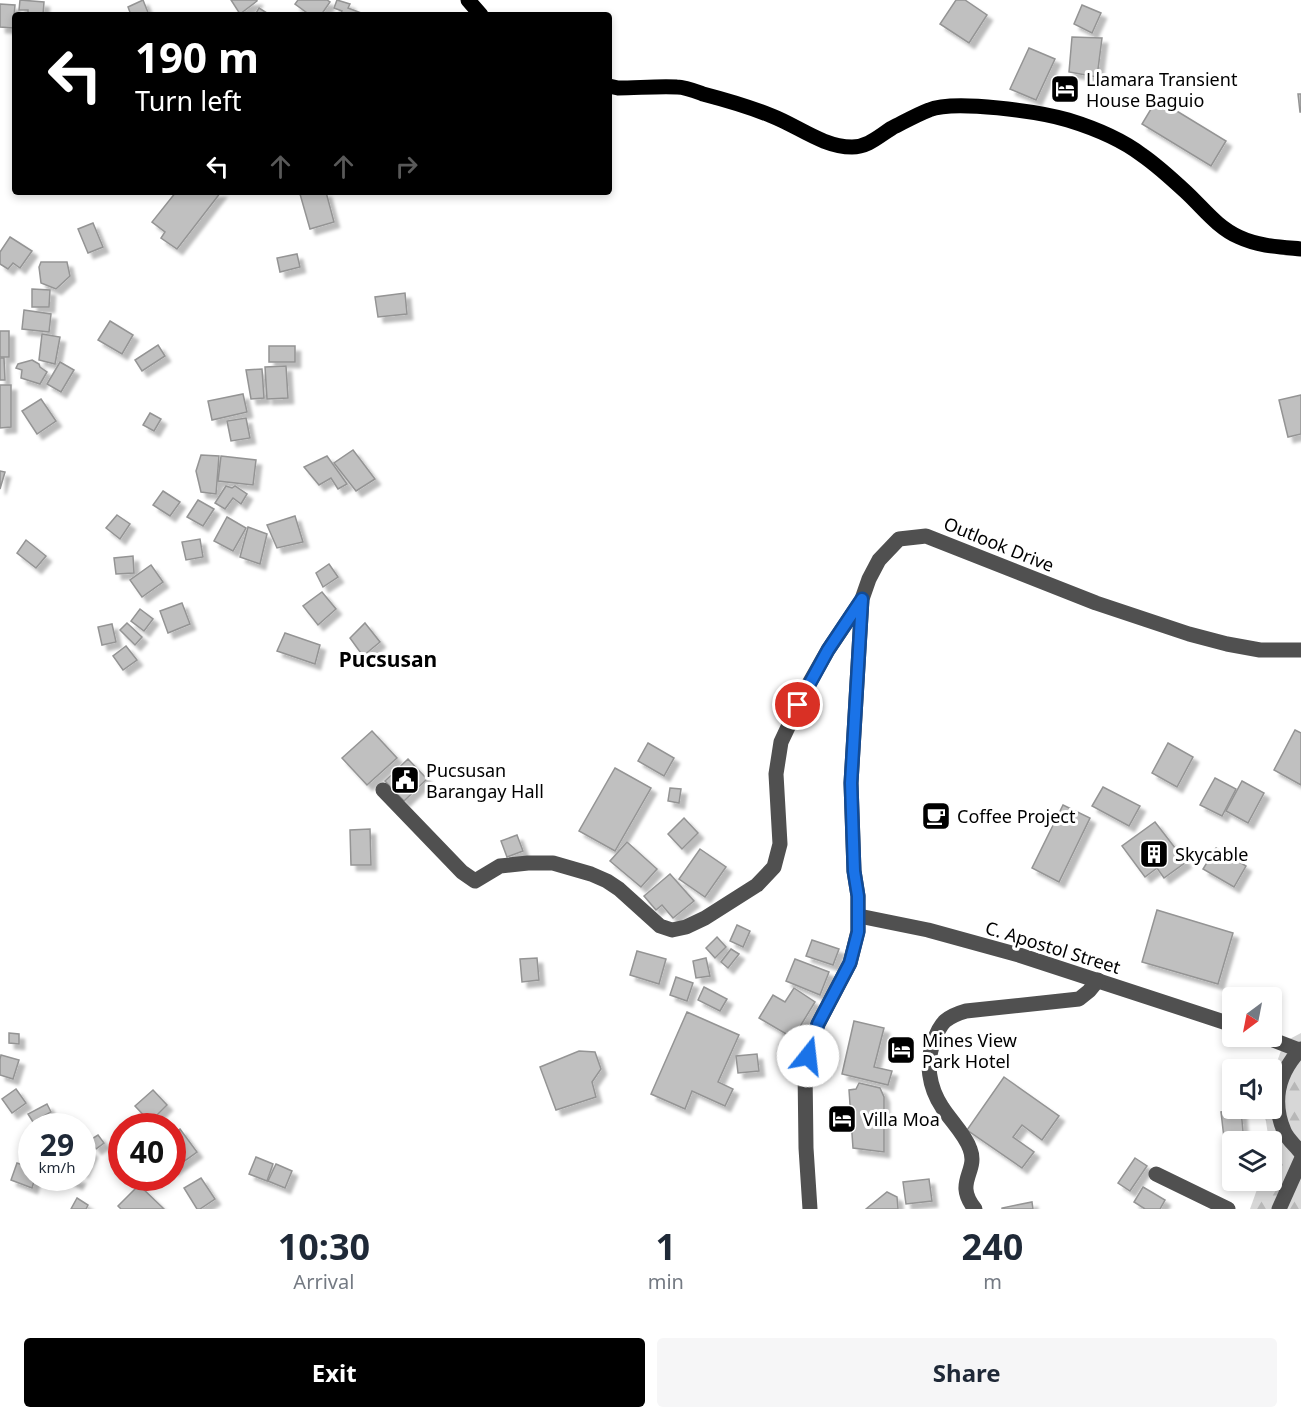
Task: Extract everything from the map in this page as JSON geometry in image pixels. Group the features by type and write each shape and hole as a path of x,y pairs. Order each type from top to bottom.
{"main road":[{"path":"468,0 478,12"},
{"path":"612,87 679,87 771,115 820,140 852,147 865,145 931,109 948,105 1020,111 1066,120 1096,130 1140,153 1167,174 1212,219 1238,237 1276,247 1301,249"}],"street":[{"name":"Outlook Drive","path":"810,1209 806,1148 805,1070 818,1024 850,963 858,932 851,783 862,599 879,560 899,539 926,536 1096,603 1189,634 1260,650 1301,650"},
{"path":"383,790 462,872 475,880 500,866 553,863 607,881 660,926 672,930 686,927 705,918 757,885 774,867 780,844 776,774 781,742 806,689 828,650 862,599"},
{"name":"C. Apostol Street","path":"859,916 928,930 1019,955 1222,1021"},
{"path":"975,1209 968,1200 965,1182 972,1164 972,1151 968,1142 942,1108 935,1095 928,1071 930,1051 936,1035 945,1021 966,1011 1079,999 1098,980"},
{"path":"1282,1043 1300,1050 1282,1074 1277,1103 1284,1132 1301,1153"},
{"path":"1279,1209 1301,1160"},
{"path":"1156,1173 1228,1209"}],"green space":[{"path":"1301,1033 1301,1209 1250,1209 1256,1191 1282,1191 1282,1131 1267,1131 1266,1119 1282,1119 1282,1059 1278,1059 1284,1042"}],"building":[{"path":"20,0 44,2 43,12 19,10"},
{"path":"143,0 148,12 130,12 128,7"},
{"path":"231,0 257,0 243,12 239,12"},
{"path":"298,0 327,0 330,2 323,12 306,12 295,4"},
{"path":"337,0 350,4 348,8 358,12 342,12 334,8"},
{"path":"956,0 965,0 987,15 969,43 940,24"},
{"path":"0,4 15,5 14,12 12,12 12,28 0,27"},
{"path":"1082,5 1101,13 1092,33 1074,24"},
{"path":"1072,37 1102,38 1097,77 1069,72"},
{"path":"1029,48 1055,59 1036,100 1010,89"},
{"path":"1298,94 1301,94 1301,112 1300,112"},
{"path":"1157,99 1226,141 1211,166 1142,124"},
{"path":"174,195 219,195 177,249 161,238 165,232 152,222"},
{"path":"300,195 327,195 334,222 310,229"},
{"path":"93,223 103,247 88,253 78,229"},
{"path":"10,237 32,251 20,268 13,263 8,269 0,264 0,252"},
{"path":"297,254 300,267 280,272 277,258"},
{"path":"41,262 67,262 70,276 56,289 41,283 39,267"},
{"path":"32,289 50,290 49,307 32,307"},
{"path":"405,293 407,314 378,317 375,297"},
{"path":"24,310 51,314 49,332 22,329"},
{"path":"110,321 133,335 122,354 98,340"},
{"path":"0,331 9,331 9,357 0,357"},
{"path":"42,334 60,337 55,364 39,360"},
{"path":"158,345 165,356 142,371 135,360"},
{"path":"269,346 295,346 295,362 269,362"},
{"path":"0,358 4,358 5,380 0,380"},
{"path":"32,360 47,372 40,384 21,378 22,370 16,368 18,364"},
{"path":"60,362 74,370 61,392 47,384"},
{"path":"286,366 288,398 267,399 265,367"},
{"path":"262,369 264,398 251,399 246,370"},
{"path":"0,385 11,385 11,427 0,428"},
{"path":"243,394 247,412 212,420 208,401"},
{"path":"1301,395 1301,434 1288,437 1279,400"},
{"path":"41,399 56,421 37,434 22,411"},
{"path":"150,413 161,419 154,431 143,425"},
{"path":"246,418 250,438 231,441 227,421"},
{"path":"353,450 375,479 356,491 334,463"},
{"path":"201,455 219,456 216,494 201,492 196,471"},
{"path":"221,456 256,460 253,485 218,481"},
{"path":"327,456 347,484 338,489 331,478 319,485 304,467"},
{"path":"0,471 5,472 0,489"},
{"path":"226,486 232,488 235,486 247,494 241,504 233,498 225,509 215,503"},
{"path":"163,491 180,502 170,516 153,505"},
{"path":"198,500 214,509 203,526 187,517"},
{"path":"117,515 130,524 120,539 106,528"},
{"path":"295,516 303,542 277,548 267,525"},
{"path":"227,517 246,528 233,551 214,541"},
{"path":"248,527 267,534 260,564 240,557"},
{"path":"200,539 203,557 186,560 182,542"},
{"path":"26,540 46,556 36,568 17,553"},
{"path":"133,556 134,573 116,574 114,558"},
{"path":"329,564 338,577 323,587 316,573"},
{"path":"151,565 163,582 142,597 130,580"},
{"path":"322,592 336,609 318,625 303,606"},
{"path":"182,603 190,624 168,633 160,611"},
{"path":"140,609 153,619 144,631 131,621"},
{"path":"127,623 142,637 135,645 120,630"},
{"path":"365,623 380,642 363,656 350,638"},
{"path":"112,624 116,642 102,645 98,627"},
{"path":"285,633 320,645 315,664 277,651"},
{"path":"126,646 137,660 123,670 113,656"},
{"path":"1295,730 1301,733 1301,785 1274,770"},
{"path":"372,731 397,758 367,785 342,758"},
{"path":"648,743 674,758 664,776 638,761"},
{"path":"1168,743 1193,757 1177,787 1152,773"},
{"path":"408,759 427,779 404,801 385,781"},
{"path":"615,768 651,788 615,851 579,831"},
{"path":"1215,778 1236,789 1222,816 1200,805"},
{"path":"1242,781 1264,793 1248,823 1226,811"},
{"path":"1103,787 1140,806 1129,826 1092,806"},
{"path":"670,788 681,789 679,803 668,801"},
{"path":"1063,805 1090,818 1059,882 1032,868"},
{"path":"684,818 698,833 682,849 668,834"},
{"name":"Skycable","path":"1155,822 1186,862 1164,878 1157,868 1145,877 1122,846"},
{"path":"370,829 371,865 351,865 350,830"},
{"path":"517,835 523,851 507,857 501,841"},
{"path":"627,842 657,869 641,887 610,861"},
{"path":"1216,848 1246,866 1234,887 1203,869"},
{"path":"700,849 726,867 705,897 679,879"},
{"path":"670,874 694,901 673,918 662,905 656,910 644,896"},
{"path":"1157,910 1233,933 1218,984 1142,962"},
{"path":"737,925 750,931 743,947 730,941"},
{"path":"717,937 726,947 715,958 706,948"},
{"path":"812,940 839,949 833,965 806,956"},
{"path":"731,949 739,954 728,968 721,962"},
{"path":"637,951 666,959 659,984 630,975"},
{"path":"537,958 539,980 522,982 520,959"},
{"path":"706,958 710,976 696,978 693,961"},
{"path":"795,959 829,972 820,995 786,981"},
{"path":"676,977 693,983 687,1001 670,995"},
{"path":"704,987 727,999 720,1011 698,1000"},
{"path":"794,988 815,1002 793,1038 759,1018 773,995 785,1002"},
{"path":"687,1012 739,1035 718,1082 733,1089 725,1106 692,1091 685,1109 651,1094"},
{"path":"854,1021 884,1028 874,1067 892,1071 888,1085 842,1074"},
{"path":"9,1033 19,1034 19,1044 9,1043"},
{"path":"579,1051 595,1052 601,1069 592,1082 596,1097 556,1110 540,1067"},
{"path":"757,1054 759,1071 738,1073 736,1056"},
{"path":"1,1055 19,1060 13,1079 0,1075"},
{"path":"1004,1077 1059,1116 1042,1140 1022,1125 1013,1137 1034,1152 1022,1168 967,1130"},
{"path":"859,1083 880,1088 884,1097 884,1152 853,1148 849,1090 856,1089"},
{"path":"16,1089 26,1103 12,1113 2,1099"},
{"path":"153,1090 167,1105 159,1113 142,1113 135,1106"},
{"path":"47,1104 51,1112 49,1113 30,1113"},
{"path":"1221,1112 1222,1119 1242,1119 1243,1131 1223,1131"},
{"path":"98,1135 104,1143 96,1149 96,1136"},
{"path":"186,1137 197,1152 186,1160"},
{"path":"256,1157 273,1164 267,1181 249,1174"},
{"path":"1135,1158 1147,1166 1130,1191 1118,1183"},
{"path":"17,1163 18,1163 18,1183 11,1180"},
{"path":"276,1164 292,1171 285,1188 268,1181"},
{"path":"201,1178 215,1199 197,1209 186,1191 186,1187"},
{"path":"929,1179 932,1201 906,1204 903,1182"},
{"path":"1143,1187 1165,1200 1160,1209 1145,1209 1134,1202"},
{"path":"133,1191 145,1191 164,1209 121,1209 118,1206"},
{"path":"887,1192 897,1197 898,1209 866,1209"},
{"path":"77,1198 88,1205 86,1209 71,1209"},
{"path":"1032,1202 1033,1209 1002,1209 1002,1208"}],"place":[{"name":"Llamara Transient House Baguio","path":"1065,89"},
{"name":"Pucsusan Barangay Hall","path":"405,780"},
{"name":"Coffee Project","path":"936,816"},
{"name":"Skycable","path":"1154,854"},
{"name":"Mines View Park Hotel","path":"901,1050"},
{"name":"Villa Moa","path":"842,1119"}],"district":[{"name":"Pucsusan","path":"388,659"}],"route":[{"path":"798,705 828,650 862,599 851,783 858,932 850,963 818,1024 808,1056"}]}
